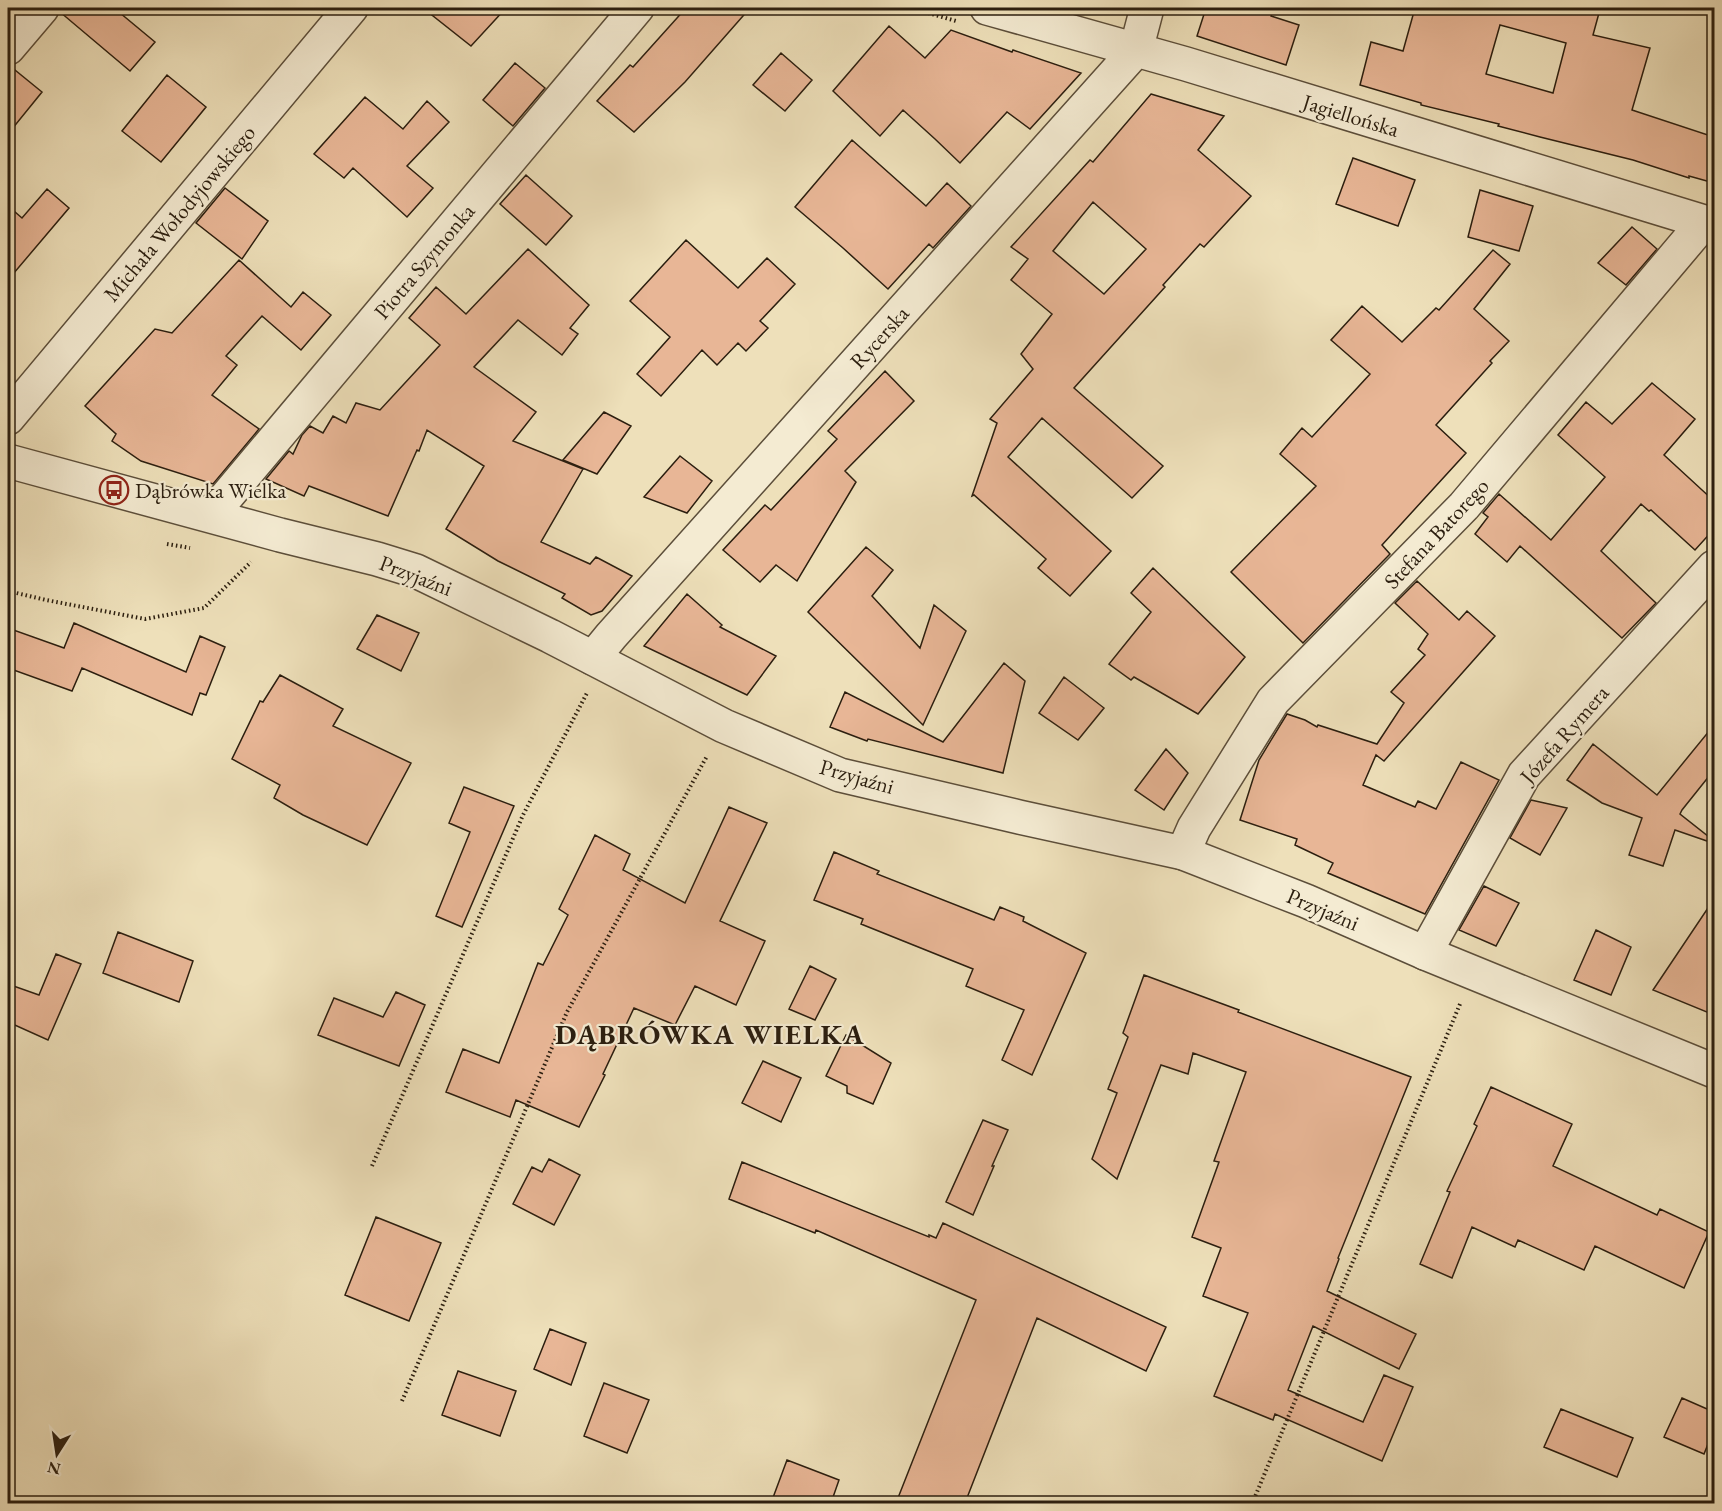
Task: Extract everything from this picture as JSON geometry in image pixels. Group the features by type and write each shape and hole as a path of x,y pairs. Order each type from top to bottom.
{"street":[{"path":"8,48 42,8"},
{"name":"Michała Wołodyjowskiego","path":"8,418 351,8"},
{"name":"Piotra Szymonka","path":"211,515 638,8"},
{"name":"Jagiellońska","path":"987,8 1136,50 1709,223"},
{"name":"Rycerska","path":"598,661 627,618 1136,50 1147,8"},
{"name":"Stefana Batorego","path":"1183,853 1194,828 1273,700 1464,506 1709,223"},
{"name":"Przyjaźni","path":"8,461 416,571 724,726 840,775 1183,853 1306,901 1425,953 1714,1071"},
{"name":"Józefa Rymera","path":"1425,953 1524,775 1714,567"}],"path":[{"path":"8,591 145,619 204,608 280,535"},
{"path":"372,1166 523,814 598,661"},
{"path":"402,1401 567,1012 724,726"},
{"path":"1252,1503 1473,973"}],"building":[{"path":"60,8 114,8 155,42 130,71 60,12"},
{"path":"423,8 506,8 471,46"},
{"path":"686,8 750,8 685,82 634,132 597,101 630,65 633,67"},
{"path":"1206,8 1274,8 1271,16 1299,25 1286,65 1197,36"},
{"path":"1415,8 1582,8 1599,13 1593,35 1650,48 1632,110 1714,137 1714,183 1421,105 1421,103 1360,85 1371,42 1403,51","holes":["1500,25 1566,43 1553,93 1486,74"]},
{"path":"889,26 925,58 951,30 1081,73 1030,129 1007,112 960,163 903,110 880,136 833,91"},
{"path":"781,53 812,80 785,111 753,85"},
{"path":"515,63 545,88 513,126 483,100"},
{"path":"8,66 42,92 8,134"},
{"path":"167,75 206,107 161,162 122,131"},
{"path":"1151,94 1224,116 1198,150 1251,196 1204,247 1200,244 1163,285 1165,287 1074,388 1163,466 1132,498 1042,418 1008,457 1111,551 1070,596 1038,568 1046,559 974,495 972,496 997,423 990,419 1033,369 1021,354 1052,314 1011,280 1028,259 1011,247 1090,160 1093,162","holes":["1093,202 1146,249 1104,294 1053,251"]},
{"path":"365,97 403,129 427,101 449,122 407,166 433,188 407,217 353,168 344,178 314,154"},
{"path":"852,140 926,206 947,183 971,206 933,248 929,244 888,289 795,207"},
{"path":"1353,158 1415,180 1398,226 1336,204"},
{"path":"526,175 572,216 546,245 500,204"},
{"path":"225,188 268,221 242,259 196,223"},
{"path":"47,189 69,208 8,280 8,206 22,218"},
{"path":"1480,190 1533,206 1519,251 1468,237"},
{"path":"1632,227 1657,249 1626,285 1598,263"},
{"path":"686,240 738,288 767,258 795,284 760,321 768,328 746,351 738,343 717,365 702,350 661,396 637,374 670,337 630,301"},
{"path":"528,249 589,305 570,328 578,334 562,355 518,320 474,367 536,412 513,441 583,469 541,542 590,564 596,557 632,576 602,611 591,615 562,598 565,594 498,561 446,529 484,466 427,430 388,516 309,486 304,496 266,479 289,451 293,454 302,435 310,426 323,433 333,416 346,423 356,403 380,410 440,345 409,318 436,287 466,314"},
{"path":"1493,250 1510,264 1474,309 1509,341 1436,425 1466,453 1382,545 1390,554 1303,643 1231,572 1316,486 1280,454 1302,428 1312,437 1370,374 1331,340 1362,306 1402,342 1436,308 1439,310"},
{"path":"239,260 291,307 303,292 331,315 301,350 262,316 226,356 237,365 212,395 259,429 213,484 141,461 112,441 116,434 85,406 155,329 172,333"},
{"path":"885,371 914,401 845,471 856,482 797,581 776,565 760,582 723,550 765,505 771,510 837,439 828,431"},
{"path":"1652,383 1695,419 1664,455 1714,501 1714,529 1695,550 1651,510 1649,511 1641,504 1601,551 1656,603 1622,638 1520,546 1507,562 1475,534 1488,517 1483,513 1499,494 1551,540 1605,477 1558,435 1586,402 1612,424"},
{"path":"604,412 631,426 597,474 563,460"},
{"path":"680,456 712,481 687,513 644,497"},
{"path":"866,547 893,570 872,596 920,648 934,605 966,631 923,725 808,612"},
{"path":"1153,568 1245,657 1198,714 1134,677 1131,680 1109,664 1151,612 1131,593"},
{"path":"1417,581 1459,620 1467,611 1495,636 1384,761 1376,755 1363,785 1415,807 1418,801 1436,809 1461,762 1499,780 1425,914 1328,873 1333,863 1295,845 1297,839 1240,820 1259,760 1287,714 1317,727 1318,725 1377,744 1404,703 1391,692 1425,655 1418,649 1428,634 1395,603"},
{"path":"687,594 722,625 720,627 776,656 747,695 644,646"},
{"path":"377,615 419,633 401,671 357,649"},
{"path":"74,623 186,672 200,636 225,647 206,695 200,693 192,715 82,668 72,691 8,668 8,628 64,648"},
{"path":"1004,663 1025,681 1003,773 868,739 867,741 830,727 845,692 943,742"},
{"path":"280,675 343,709 333,726 411,763 367,845 303,815 274,798 280,785 232,759 260,701 263,702"},
{"path":"1064,677 1104,708 1078,740 1039,713"},
{"path":"1714,725 1714,770 1680,814 1709,837 1707,841 1675,830 1663,866 1629,855 1642,818 1602,803 1567,780 1593,744 1657,795"},
{"path":"1166,749 1188,773 1164,810 1135,790"},
{"path":"464,787 514,806 462,927 436,916 470,832 449,823"},
{"path":"1531,800 1567,808 1540,855 1510,838"},
{"path":"729,807 767,823 720,921 765,941 736,1005 695,986 675,1025 634,1008 579,1127 516,1100 510,1117 446,1092 463,1049 499,1063 538,963 543,965 568,915 559,909 595,835 630,854 623,870 685,903"},
{"path":"834,852 879,871 877,874 994,920 1000,907 1024,917 1023,921 1086,953 1032,1075 1002,1060 1024,1010 966,986 973,969 861,924 863,919 814,900"},
{"path":"1484,886 1519,903 1496,946 1459,930"},
{"path":"1714,899 1714,1015 1653,990"},
{"path":"1596,930 1631,947 1611,995 1574,980"},
{"path":"118,932 193,961 179,1002 103,973"},
{"path":"56,954 81,964 48,1040 8,1022 8,984 39,995"},
{"path":"810,966 836,979 815,1020 789,1009"},
{"path":"1144,975 1411,1077 1338,1258 1327,1291 1416,1334 1399,1369 1313,1326 1288,1390 1363,1422 1384,1375 1413,1387 1382,1461 1275,1414 1273,1420 1214,1396 1248,1313 1203,1296 1221,1248 1192,1237 1219,1162 1214,1161 1246,1072 1193,1053 1188,1074 1161,1065 1117,1179 1092,1159 1117,1093 1108,1089 1128,1037 1123,1033"},
{"path":"396,992 425,1005 399,1066 318,1035 334,998 383,1017"},
{"path":"846,1035 891,1063 873,1104 847,1093 847,1086 826,1076"},
{"path":"763,1061 801,1078 781,1122 742,1103"},
{"path":"1491,1087 1572,1124 1553,1166 1657,1215 1660,1209 1709,1232 1684,1288 1595,1246 1584,1270 1518,1240 1515,1247 1472,1227 1452,1278 1420,1264 1450,1192 1447,1191 1477,1126 1474,1124"},
{"path":"983,1120 1008,1130 973,1215 946,1202"},
{"path":"549,1159 580,1175 554,1225 513,1204 532,1167 542,1172"},
{"path":"742,1162 929,1237 929,1235 936,1238 943,1223 1166,1327 1146,1371 1037,1318 965,1503 896,1503 976,1300 816,1230 815,1233 729,1199"},
{"path":"376,1217 441,1243 409,1321 345,1295"},
{"path":"550,1329 586,1343 571,1385 534,1369"},
{"path":"458,1371 516,1391 500,1436 442,1415"},
{"path":"604,1383 649,1400 627,1453 584,1436"},
{"path":"1682,1398 1714,1412 1714,1429 1704,1454 1664,1437"},
{"path":"1561,1409 1633,1438 1617,1477 1544,1447"},
{"path":"787,1460 839,1480 831,1503 771,1503"}],"place":[{"name":"Dąbrówka Wielka","path":"114,490"}],"district":[{"name":"DĄBRÓWKA WIELKA","path":"710,1034"}]}
